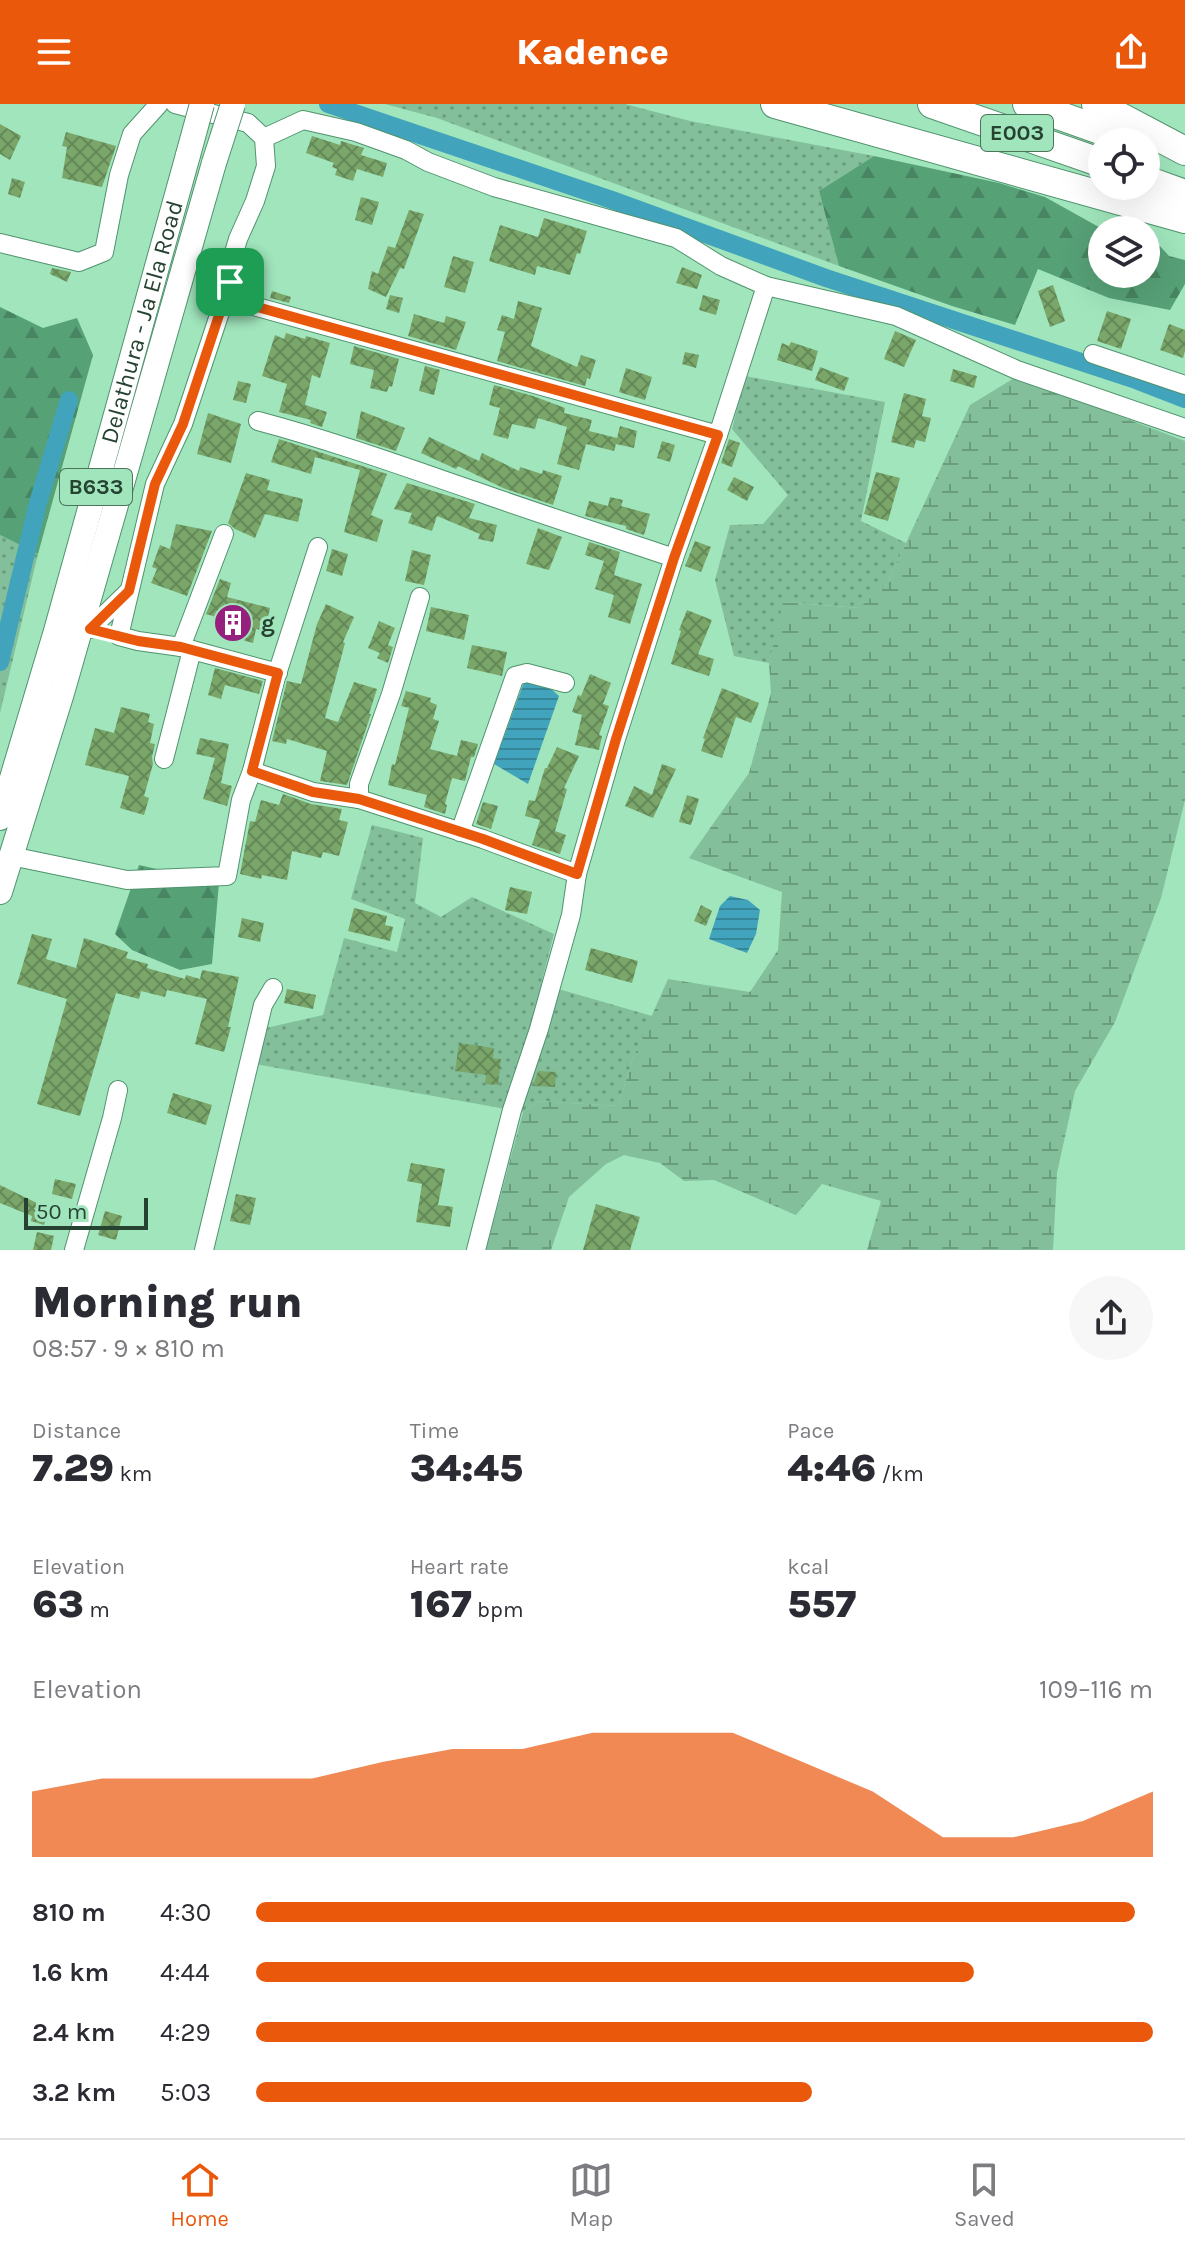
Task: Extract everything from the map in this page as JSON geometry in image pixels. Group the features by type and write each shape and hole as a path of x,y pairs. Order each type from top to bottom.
{"highway":[{"path":"775,104 1185,219"},
{"name":"E003","path":"932,104 1088,158"},
{"name":"E003","path":"1027,104 1095,128"},
{"path":"1096,104 1185,151"},
{"path":"1160,151 1185,160"},
{"path":"1160,185 1185,194"}],"main road":[{"name":"Delathura - Ja Ela Road","path":"0,818 56,631 202,104"},
{"name":"Delathura - Ja Ela Road","path":"0,892 85,628 233,104"}],"street":[{"path":"0,243 79,262 104,252 119,175 132,134 159,104"},
{"path":"175,104 248,123 264,138 266,166 228,273 233,294 250,305 718,435"},
{"path":"264,138 303,120 356,132 494,187 676,238 721,266 766,286 896,316 1017,370 1185,428"},
{"path":"119,636 155,484 183,424 230,282"},
{"path":"476,1250 512,1110 571,915 577,874 616,739 766,286"},
{"path":"1093,354 1185,385"},
{"path":"258,421 400,464 674,558"},
{"path":"164,759 186,648 224,534"},
{"path":"11,856 127,880 227,876 241,800 318,547"},
{"path":"85,628 129,591"},
{"path":"359,799 359,784 391,694 420,597"},
{"path":"85,628 138,641 186,648 278,673"},
{"path":"460,832 515,676 527,673 565,683"},
{"path":"252,771 313,792 359,799 577,874"},
{"path":"204,1250 263,1005 273,988"},
{"path":"74,1250 118,1090"}],"green space":[{"path":"385,104 625,104 690,121 874,156 819,191 839,266 437,118"},
{"path":"874,156 999,183 1045,197 1088,221 1088,288 1160,288 1160,246 1169,256 1185,260 1185,284 1170,310 1109,298 1038,269 1015,325 839,266 819,191"},
{"path":"0,307 43,328 77,318 93,355 38,554 0,535"},
{"path":"745,376 885,402 861,521 906,543 887,584 860,608 784,602 769,663 734,656 715,580 730,525 763,524 788,495 732,429"},
{"path":"1016,377 1185,441 1185,800 1161,898 1115,1022 1075,1091 1057,1173 1053,1250 867,1250 881,1201 822,1184 796,1215 714,1180 684,1181 660,1163 624,1155 606,1164 569,1197 551,1250 486,1250 523,1112 538,1101 618,1106 633,1058 668,979 750,992 778,950 782,892 689,858 749,773 771,693 769,663 783,602 859,608 887,584 970,405"},
{"path":"0,535 38,554 0,713"},
{"path":"372,825 423,838 415,903 441,917 472,897 554,934 541,984 652,1016 633,1058 618,1106 538,1101 523,1112 255,1064 266,1028 323,1015 344,938 397,952 405,919 351,899"},
{"path":"139,865 219,883 212,964 180,970 132,950 115,934"}],"water":[{"path":"524,682 548,686 559,696 528,784 494,764"},
{"path":"730,896 748,900 760,910 756,934 747,953 709,939 720,906"}],"building":[{"path":"0,124 21,136 10,160 0,154"},
{"path":"66,132 116,146 102,187 62,178 67,147 62,146"},
{"path":"312,136 340,145 341,141 364,148 361,155 387,163 383,177 357,169 353,181 335,175 337,169 332,167 334,163 306,153"},
{"path":"12,178 25,182 20,198 8,194"},
{"path":"361,197 379,202 372,225 355,220"},
{"path":"409,210 424,214 404,269 400,268 386,297 368,289 372,271 378,274 388,246 395,248"},
{"path":"544,218 587,231 570,275 537,266 535,275 489,261 500,225 538,237"},
{"path":"453,256 474,262 465,293 444,287"},
{"path":"682,267 702,275 697,289 676,283"},
{"path":"52,268 71,272 67,282 50,274"},
{"path":"1053,285 1065,321 1050,327 1038,291"},
{"path":"272,291 291,297 289,303 270,298"},
{"path":"390,295 403,298 399,313 386,309"},
{"path":"703,295 720,300 716,315 699,310"},
{"path":"518,301 542,308 531,346 577,367 581,355 596,360 585,386 497,361 505,332 497,330 502,315 514,319"},
{"path":"1107,311 1131,319 1121,349 1097,341"},
{"path":"414,314 444,323 446,316 466,322 456,350 408,336"},
{"path":"1169,324 1185,330 1183,358 1160,350"},
{"path":"895,331 916,340 904,367 884,359"},
{"path":"286,333 330,343 320,378 312,375 305,405 327,412 322,427 310,423 311,420 279,412 287,384 262,376 275,335 284,339"},
{"path":"791,342 818,351 812,371 777,360 782,343 789,346"},
{"path":"354,346 399,359 392,387 389,386 387,392 370,388 374,370 350,364"},
{"path":"685,352 699,355 696,368 682,364"},
{"path":"425,366 440,370 434,395 419,391"},
{"path":"820,367 849,378 844,391 815,380"},
{"path":"626,368 652,377 645,400 619,392"},
{"path":"953,369 977,376 974,388 950,381"},
{"path":"238,381 251,384 246,403 233,400"},
{"path":"494,385 565,408 564,413 592,420 589,431 617,438 620,426 637,431 634,448 616,444 614,451 586,444 579,470 557,464 567,427 538,418 535,429 512,424 508,439 493,435 500,408 489,405"},
{"path":"904,393 926,399 922,416 931,418 925,442 916,440 914,448 891,442"},
{"path":"361,411 405,428 396,451 356,438"},
{"path":"208,413 241,424 231,463 197,454"},
{"path":"429,437 479,461 482,453 519,471 520,467 562,476 553,505 503,488 458,466 456,469 421,453"},
{"path":"279,439 387,474 371,515 383,520 377,542 344,532 360,470 315,457 311,474 271,462"},
{"path":"729,439 740,443 732,467 721,463"},
{"path":"662,441 675,445 670,462 657,458"},
{"path":"876,472 900,478 888,521 864,514"},
{"path":"246,473 270,480 267,490 303,499 298,522 265,514 255,538 228,523"},
{"path":"734,477 754,487 747,501 727,490"},
{"path":"407,483 475,504 469,518 497,525 493,542 478,539 480,534 437,516 432,531 408,523 412,513 394,509"},
{"path":"610,497 623,500 621,506 650,514 644,535 626,529 626,526 585,516 589,501 608,506"},
{"path":"176,524 212,531 187,596 151,583 157,569 152,567 160,545 170,549"},
{"path":"538,528 562,537 549,570 526,564"},
{"path":"695,541 711,547 701,572 685,566"},
{"path":"589,542 620,552 614,575 642,584 630,624 608,617 614,595 595,589 604,561 585,555"},
{"path":"332,549 348,554 342,576 326,571"},
{"path":"412,550 431,555 424,585 405,581"},
{"path":"220,579 231,583 227,597 270,608 265,631 256,629 253,643 222,634 226,620 206,614"},
{"path":"326,604 354,617 343,642 325,718 338,722 354,682 377,689 347,785 320,781 327,751 287,739 286,744 272,741 287,681 301,684 317,624"},
{"path":"431,607 469,615 464,640 426,631"},
{"path":"687,610 712,620 698,654 714,659 709,676 671,664"},
{"path":"379,621 395,628 388,645 393,647 388,663 377,658 380,653 368,648"},
{"path":"472,645 507,652 502,676 467,668"},
{"path":"215,668 263,681 259,694 225,685 221,699 208,695"},
{"path":"590,674 611,683 603,704 609,706 599,735 602,736 599,750 575,745 582,715 572,712"},
{"path":"722,688 759,703 751,723 736,717 722,758 701,751"},
{"path":"406,691 431,698 430,702 437,705 433,719 439,721 430,749 457,756 461,740 478,744 465,781 452,778 445,814 424,807 427,795 388,785 409,708 401,706"},
{"path":"121,707 150,714 148,722 154,724 150,743 155,744 153,764 144,796 149,798 144,815 120,808 129,776 85,765 95,728 114,733"},
{"path":"200,738 229,744 221,783 232,786 227,806 203,799 215,758 196,754"},
{"path":"557,747 579,756 564,788 567,789 555,831 566,835 560,854 532,845 540,820 525,816 529,800 535,801 545,768"},
{"path":"662,764 676,769 653,818 625,806 634,786 652,795"},
{"path":"283,794 311,804 342,809 339,820 348,822 339,856 323,852 321,858 292,851 287,880 240,874 250,821 255,822 261,800 279,805"},
{"path":"687,795 699,799 691,825 679,822"},
{"path":"483,802 498,806 491,829 476,824"},
{"path":"510,887 532,892 527,914 505,910"},
{"path":"701,905 712,911 706,926 694,921"},
{"path":"354,908 387,916 385,925 393,927 390,941 348,931"},
{"path":"242,918 264,923 260,942 238,937"},
{"path":"32,934 52,939 46,959 76,968 84,938 128,952 126,958 148,964 147,968 185,979 186,975 200,979 202,970 239,977 224,1052 195,1044 207,999 167,990 165,997 141,991 139,999 116,993 80,1116 37,1104 67,999 17,984"},
{"path":"591,948 638,961 632,983 585,970"},
{"path":"287,989 316,995 313,1009 284,1003"},
{"path":"459,1043 494,1048 493,1058 501,1059 498,1085 485,1084 486,1075 455,1071"},
{"path":"538,1071 556,1072 555,1087 533,1086"},
{"path":"173,1093 212,1105 206,1125 167,1113"},
{"path":"411,1163 445,1169 438,1205 453,1207 450,1227 416,1222 422,1184 407,1181"},
{"path":"55,1179 76,1184 72,1199 52,1194"},
{"path":"0,1185 49,1209 44,1225 31,1221 32,1216 0,1203"},
{"path":"236,1194 256,1198 250,1225 230,1221"},
{"path":"596,1204 640,1217 630,1250 583,1250"},
{"path":"105,1211 122,1216 116,1240 98,1235"},
{"path":"37,1232 54,1236 51,1250 33,1250"}],"waterway":[{"path":"328,104 612,200 826,278 1185,399"},
{"path":"0,662 38,503 69,400"}],"place":[{"name":"g","path":"233,623"}],"route":[{"path":"230,282 233,294 250,305 718,435 674,558 577,874 483,839 359,799 313,792 252,771 278,673 181,647 138,641 90,629 129,591 155,484 183,424 230,282"}]}
